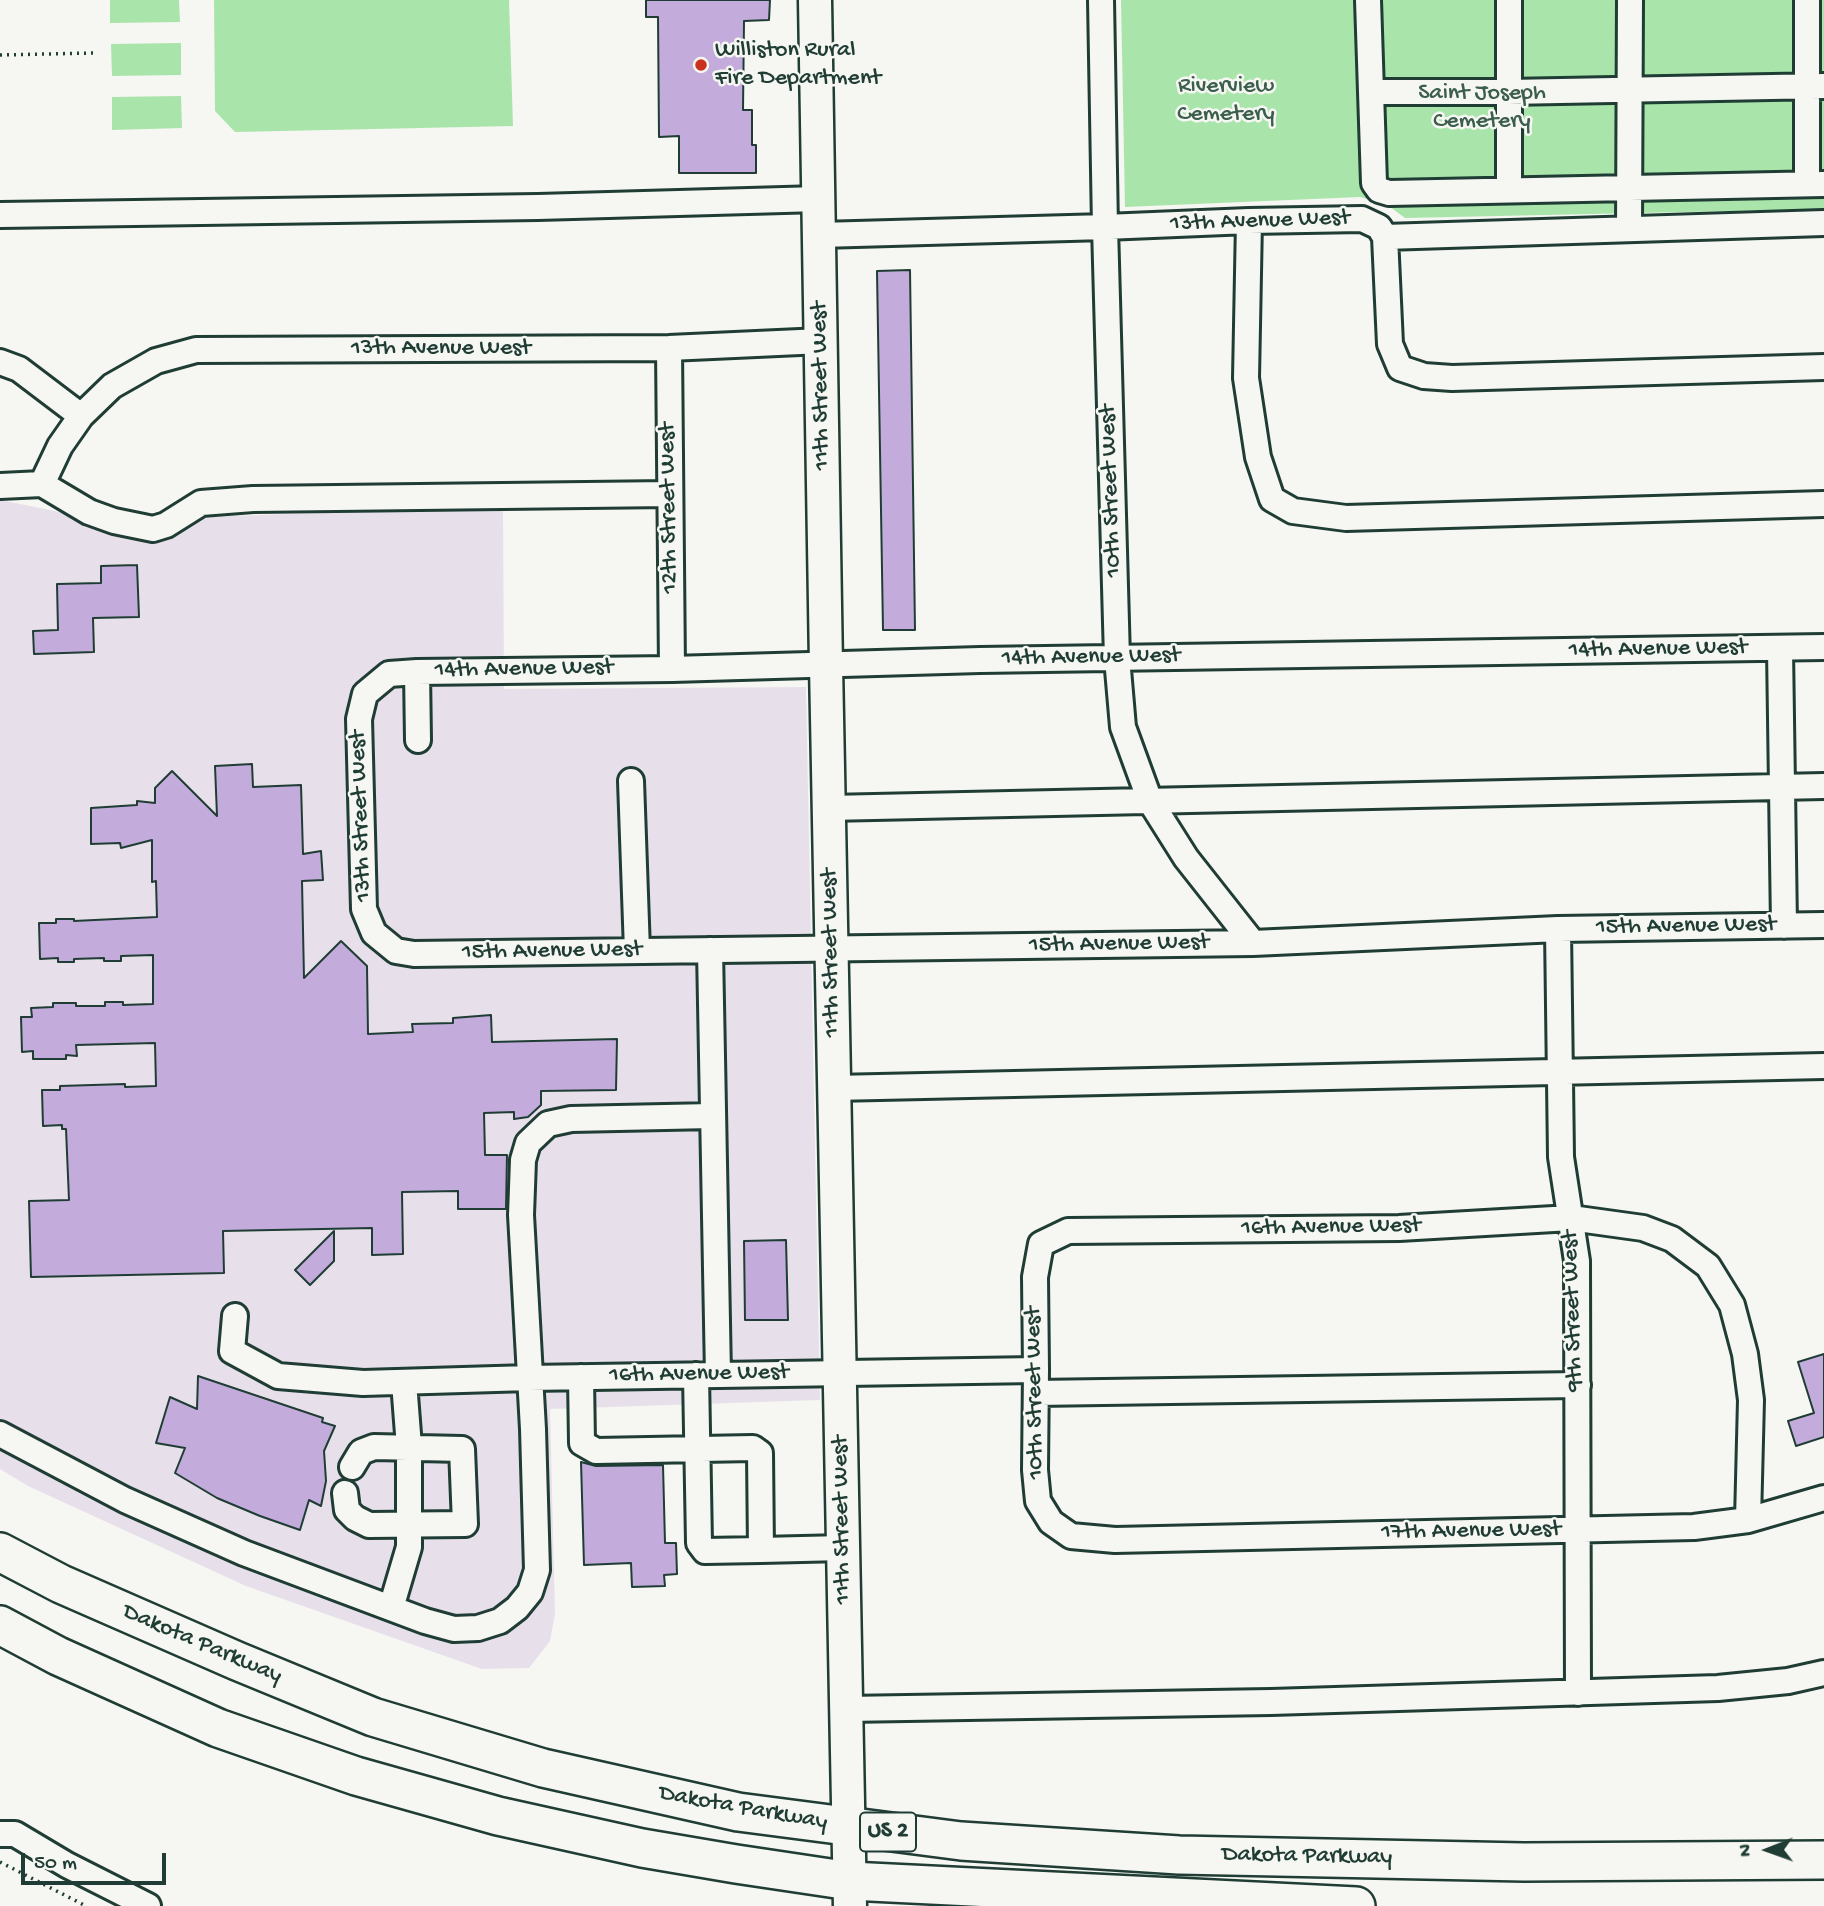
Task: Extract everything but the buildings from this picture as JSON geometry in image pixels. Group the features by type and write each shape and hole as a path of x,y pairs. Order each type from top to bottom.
{"highway":[{"name":"Dakota Parkway","path":"0,1552 61,1584 373,1717 543,1768 738,1812 961,1841 1179,1854 1524,1862 1824,1860"},
{"name":"Dakota Parkway","path":"0,1625 58,1656 218,1728 356,1776 498,1816 642,1848 736,1864 850,1893 1356,1906"}],"main road":[{"name":"11th Street West","path":"816,0 850,1893"}],"street":[{"name":"10th Street West","path":"1101,0 1117,658 1123,727 1150,801 1186,858 1253,943"},
{"path":"1368,0 1374,183 1379,190 1389,194 1816,184 1816,86 1807,0"},
{"path":"1509,0 1509,190"},
{"path":"1629,229 1630,0"},
{"path":"1371,92 1816,86"},
{"path":"0,215 538,207 819,199"},
{"name":"13th Avenue West","path":"820,235 1363,219 1379,227 1385,237 1390,344 1400,369 1424,376 1452,377 1824,367"},
{"path":"1249,221 1246,378 1258,457 1272,499 1293,511 1346,518 1824,504"},
{"path":"1385,237 1824,223"},
{"name":"13th Avenue West","path":"42,484 60,446 81,416 112,386 156,360 196,350 668,348 822,341"},
{"name":"12th Street West","path":"668,348 672,669"},
{"path":"0,362 19,369 81,416"},
{"path":"0,485 42,484 89,512 114,521 153,529 166,525 201,503 253,499 669,494"},
{"name":"14th Avenue West","path":"365,694 389,674 417,671 672,669 980,660 1824,647"},
{"path":"1780,649 1784,926"},
{"path":"417,671 418,740"},
{"name":"13th Street West","path":"365,694 359,719 364,908 374,933 396,951 414,954"},
{"path":"631,782 637,950"},
{"path":"829,808 1824,786"},
{"name":"15th Avenue West","path":"414,954 1253,943 1558,929 1824,925"},
{"name":"9th Street West","path":"1558,929 1561,1157 1577,1261 1578,1693"},
{"path":"710,950 712,1115 707,1375 698,1449 699,1543 705,1551 843,1548"},
{"path":"834,1088 1824,1066"},
{"path":"0,1434 125,1500 232,1548 425,1621 454,1629 478,1628 499,1621 517,1608 530,1592 537,1570 533,1429 521,1215 523,1160 528,1143 548,1124 571,1119 712,1115"},
{"name":"16th Avenue West","path":"1090,1230 1399,1228 1571,1218 1643,1228 1672,1239 1708,1266 1732,1305 1745,1354 1751,1400 1748,1520"},
{"name":"10th Street West","path":"1090,1230 1068,1231 1041,1244 1035,1277 1035,1470 1038,1500 1051,1522 1071,1536 1115,1540"},
{"name":"16th Avenue West","path":"235,1316 232,1351 278,1376 363,1383 529,1377 840,1374 1036,1382 1578,1385"},
{"path":"581,1377 582,1443 596,1451 752,1448 760,1453 761,1549"},
{"path":"391,1608 409,1548 409,1447 404,1382"},
{"path":"345,1493 347,1510 355,1518 369,1525 466,1524 462,1449 374,1447 361,1452 352,1466"},
{"name":"17th Avenue West","path":"1115,1540 1694,1527 1748,1520 1824,1498"},
{"path":"846,1709 1271,1702 1718,1688 1788,1681 1824,1673"},
{"path":"1,1835 15,1834 66,1865 148,1906"}],"path":[{"path":"0,55 94,53"},
{"path":"0,1863 86,1906"}],"shaded area":[{"path":"0,500 55,511 137,537 162,539 182,532 201,517 503,507 504,689 806,687 820,1400 550,1409 555,1614 550,1641 529,1668 482,1669 246,1586 28,1486 0,1469"}],"green space":[{"path":"110,0 179,0 180,22 110,23"},
{"path":"214,0 509,0 513,126 235,132 215,111"},
{"name":"Saint Joseph Cemetery","path":"1121,0 1824,0 1824,209 1405,218 1386,204 1360,197 1125,207"},
{"path":"181,43 181,75 112,76 111,44"},
{"path":"181,96 182,128 112,130 112,97"}],"place":[{"name":"Williston Rural Fire Department","path":"701,65"}],"park label":[{"name":"Riverview Cemetery","path":"1226,101"}]}
